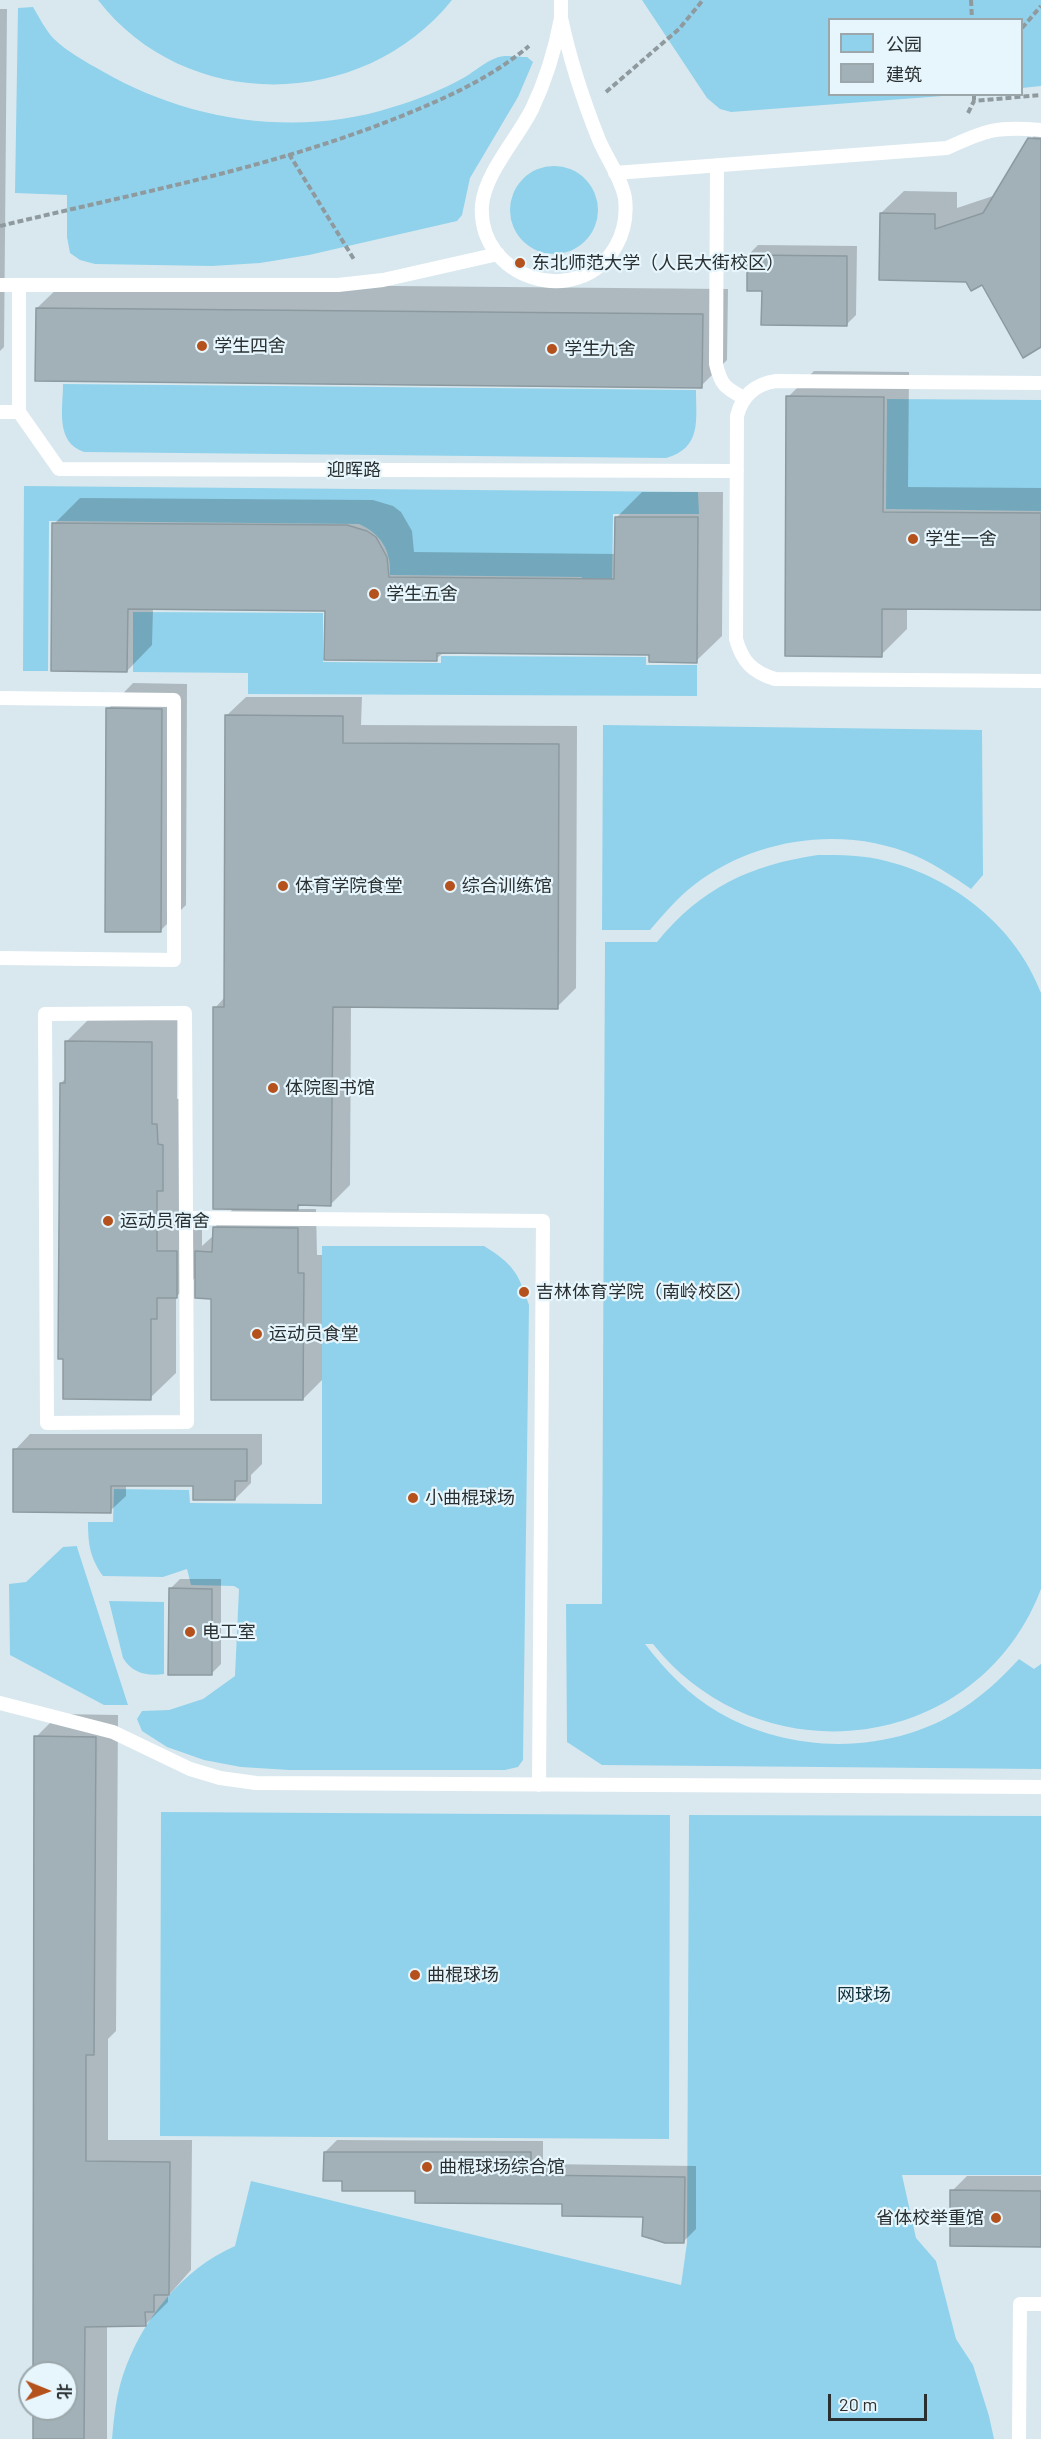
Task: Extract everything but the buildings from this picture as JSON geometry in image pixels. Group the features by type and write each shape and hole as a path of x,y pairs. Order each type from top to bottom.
{"lane":[{"path":"561,0 561,18 555,49 544,81 527,118 492,172 482,206 483,223 488,239 509,267 524,276 558,282 575,279 591,272 605,261 615,247 626,214 624,197 615,173 586,109 561,18"},
{"path":"615,173 947,148 985,131 1013,128 1041,130"},
{"path":"717,165 716,364 719,379 725,387 744,398"},
{"path":"0,285 338,285 368,282 498,254"},
{"path":"0,412 19,412 19,285"},
{"path":"1041,383 776,381 758,386 744,398 737,417 736,639 744,660 749,666 761,675 775,679 1041,681"},
{"name":"迎晖路","path":"19,412 59,469 737,471"},
{"path":"0,698 174,700 174,960 0,958"},
{"path":"185,1013 186,1218 187,1422 47,1423 45,1014 185,1013"},
{"path":"186,1218 543,1221 539,1785"},
{"path":"0,1703 113,1732 190,1769 220,1778 256,1783 1041,1787"},
{"path":"1019,2439 1020,2304 1041,2304"}],"path":[{"path":"586,109 679,29 703,0"},
{"path":"971,0 972,18"},
{"path":"1023,27 1041,6"},
{"path":"0,226 341,140 444,99 511,62 561,18"},
{"path":"974,96 974,101"},
{"path":"289,154 368,282"}],"green space":[{"path":"98,0 452,0 415,37 372,63 324,79 275,84 225,79 178,64 135,37"},
{"path":"642,0 1041,0 1041,86 1023,88 1023,18 828,18 828,96 943,96 731,112 720,109 707,98"},
{"path":"33,7 58,43 102,71 170,102 207,113 244,119 281,122 319,121 356,116 393,107 429,94 456,82 499,57 527,57 533,62 518,97 470,178 462,215 457,221 309,255 260,263 212,266 95,264 80,260 70,253 67,237 67,195 15,193 18,8"},
{"path":"554,166 579,173 591,185 598,210 591,235 579,247 554,254 529,247 517,235 510,210 517,185 529,173"},
{"path":"63,384 696,390 696,422 691,440 686,447 666,458 84,452 68,441 65,433 62,414"},
{"path":"887,399 1041,400 1041,511 886,509"},
{"path":"24,486 698,492 699,514 613,514 612,591 583,590 582,577 390,575 389,558 383,544 367,528 359,524 49,521 48,671 23,671"},
{"path":"133,612 323,613 323,662 441,663 441,656 646,657 646,665 697,665 697,696 248,694 248,673 133,672"},
{"path":"603,725 982,730 983,875 971,889 945,871 916,856 889,846 831,839 802,841 745,856 718,869 682,895 650,930 602,930"},
{"path":"818,855 861,856 886,861 911,869 958,893 980,909 1016,947 1041,993 1041,1589 1011,1644 969,1686 919,1715 864,1729 807,1730 750,1716 698,1687 653,1644 645,1644 678,1682 718,1712 748,1727 780,1737 813,1743 847,1744 880,1740 913,1732 944,1719 972,1702 997,1682 1019,1659 1034,1669 1041,1664 1041,1769 602,1765 567,1742 566,1604 602,1604 605,942 657,942 691,907 728,882 770,865"},
{"path":"322,1246 484,1246 508,1264 518,1277 525,1294 529,1305 523,1760 518,1767 505,1770 289,1770 241,1767 204,1760 167,1747 142,1731 137,1719 142,1711 169,1710 203,1699 235,1676 239,1589 234,1586 191,1585 187,1569 163,1577 103,1576 95,1563 91,1550 88,1522 113,1522 114,1489 189,1490 190,1503 322,1504"},
{"path":"77,1546 128,1705 104,1705 10,1655 9,1584 26,1582 63,1547"},
{"path":"109,1601 164,1602 164,1674 141,1673 131,1668 123,1658"},
{"name":"曲棍球场","path":"161,1812 670,1815 669,2139 160,2136"},
{"name":"网球场","path":"689,1815 1041,1816 1041,2175 902,2175 916,2238 936,2261 956,2339 973,2365 994,2439 112,2439 123,2375 141,2335 152,2317 181,2283 198,2268 235,2246 251,2181 681,2285 687,2243"}],"place":[{"name":"东北师范大学（人民大街校区）","path":"520,263"},
{"name":"学生四舍","path":"202,346"},
{"name":"学生九舍","path":"552,349"},
{"name":"学生一舍","path":"913,539"},
{"name":"学生五舍","path":"374,594"},
{"name":"体育学院食堂","path":"283,886"},
{"name":"综合训练馆","path":"450,886"},
{"name":"体院图书馆","path":"273,1088"},
{"name":"运动员宿舍","path":"108,1221"},
{"name":"吉林体育学院（南岭校区）","path":"524,1292"},
{"name":"运动员食堂","path":"257,1334"},
{"name":"小曲棍球场","path":"413,1498"},
{"name":"电工室","path":"190,1632"},
{"name":"曲棍球场","path":"415,1975"},
{"name":"曲棍球场综合馆","path":"427,2167"},
{"name":"省体校举重馆","path":"996,2218"}]}
